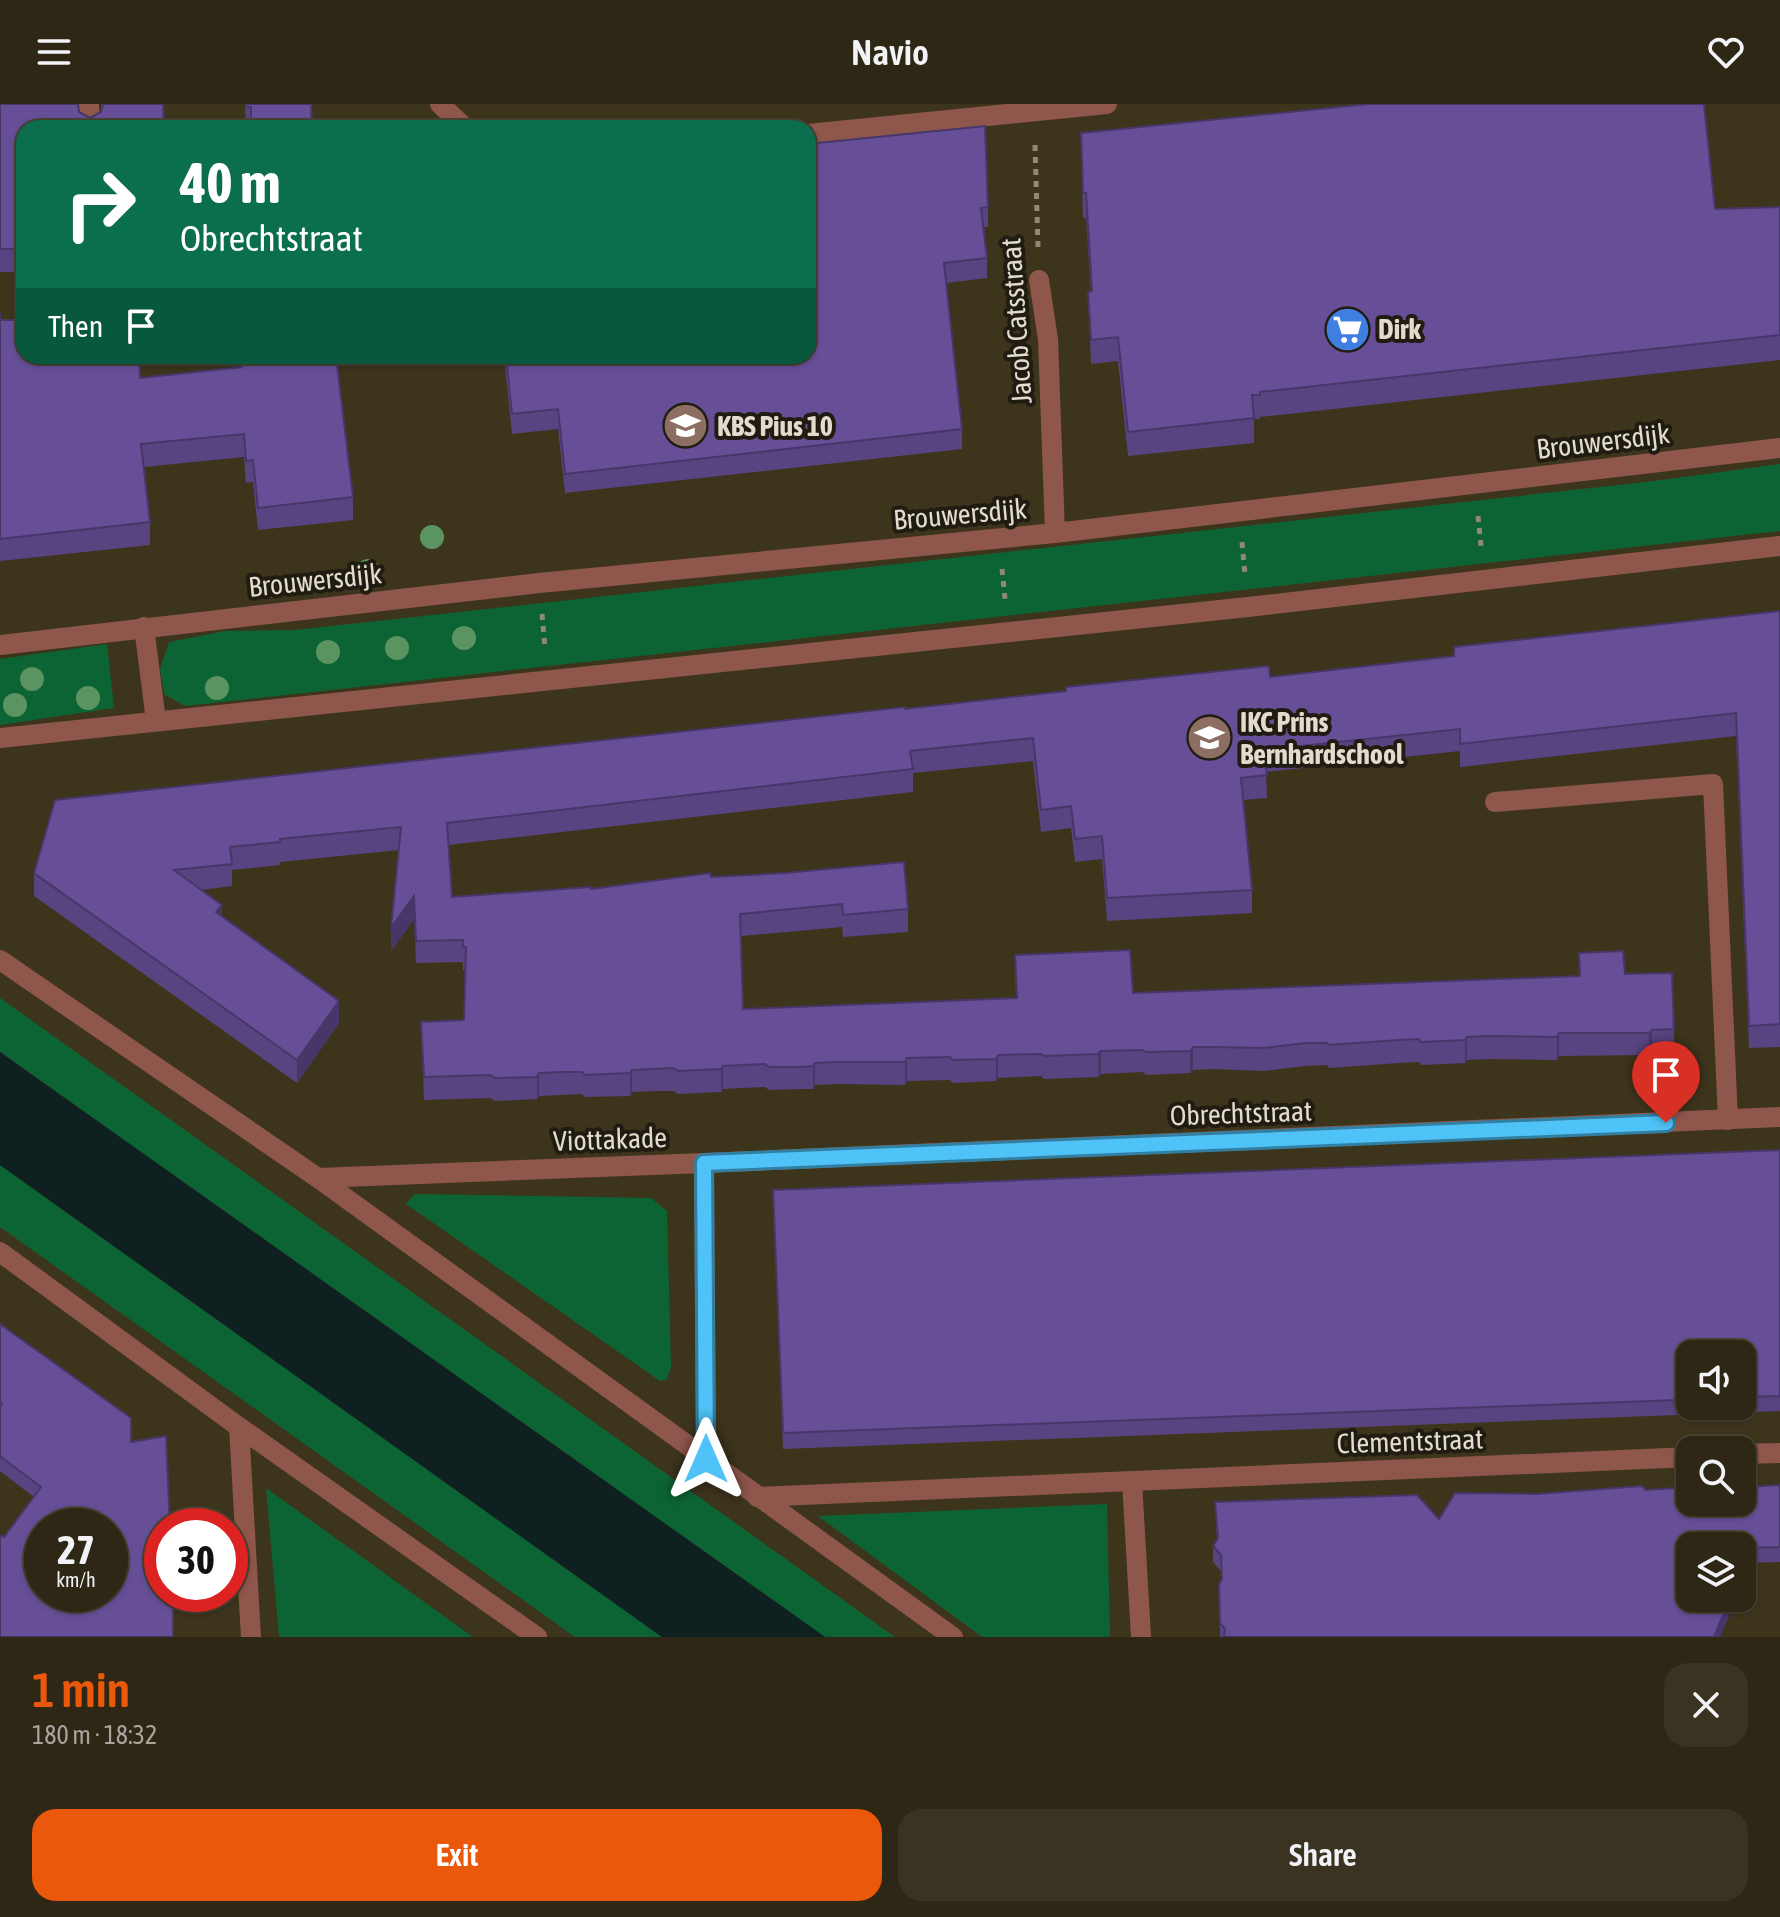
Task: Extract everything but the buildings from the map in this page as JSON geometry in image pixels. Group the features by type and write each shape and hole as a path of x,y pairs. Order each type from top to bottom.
{"street":[{"path":"440,104 457,120"},
{"path":"816,133 1107,104"},
{"name":"Jacob Catsstraat","path":"1039,280 1048,339 1055,533"},
{"name":"Brouwersdijk","path":"0,645 539,583 1240,513 1780,448"},
{"path":"0,738 1248,607 1780,546"},
{"path":"144,627 156,721"},
{"path":"1495,802 1713,784 1728,1120"},
{"path":"0,960 318,1178 953,1637"},
{"name":"Obrechtstraat","path":"704,1163 1780,1117"},
{"name":"Viottakade","path":"318,1178 704,1163 706,1459"},
{"path":"0,1252 239,1427 537,1637"},
{"path":"239,1427 251,1637"},
{"path":"1756,1454 1780,1453"},
{"name":"Clementstraat","path":"1132,1481 1676,1458"},
{"path":"757,1497 1132,1481 1141,1637"}],"path":[{"name":"Jacob Catsstraat","path":"1033,109 1039,280"},
{"path":"1475,484 1484,579"},
{"path":"1240,513 1248,607"},
{"path":"999,537 1008,632"},
{"path":"539,583 547,680"}],"green space":[{"path":"1780,464 1780,531 185,706 164,694 160,669 169,642 225,631 295,630 1646,482"},
{"path":"107,644 114,708 0,725 0,659"},
{"path":"0,998 895,1637 825,1637 0,1052"},
{"path":"0,1165 662,1637 575,1637 0,1227"},
{"path":"414,1194 651,1198 667,1211 671,1367 667,1379 660,1381 406,1204"},
{"path":"266,1488 473,1637 279,1637"},
{"path":"1107,1504 1110,1637 982,1637 818,1516"}],"shaded area":[{"path":"0,1052 825,1637 662,1637 0,1165"}],"place":[{"name":"Dirk","path":"1347,329"},
{"name":"KBS Pius 10","path":"686,426"},
{"name":"IKC Prins Bernhardschool","path":"1209,738"}],"route":[{"path":"706,1459 704,1163 1666,1123"}]}
